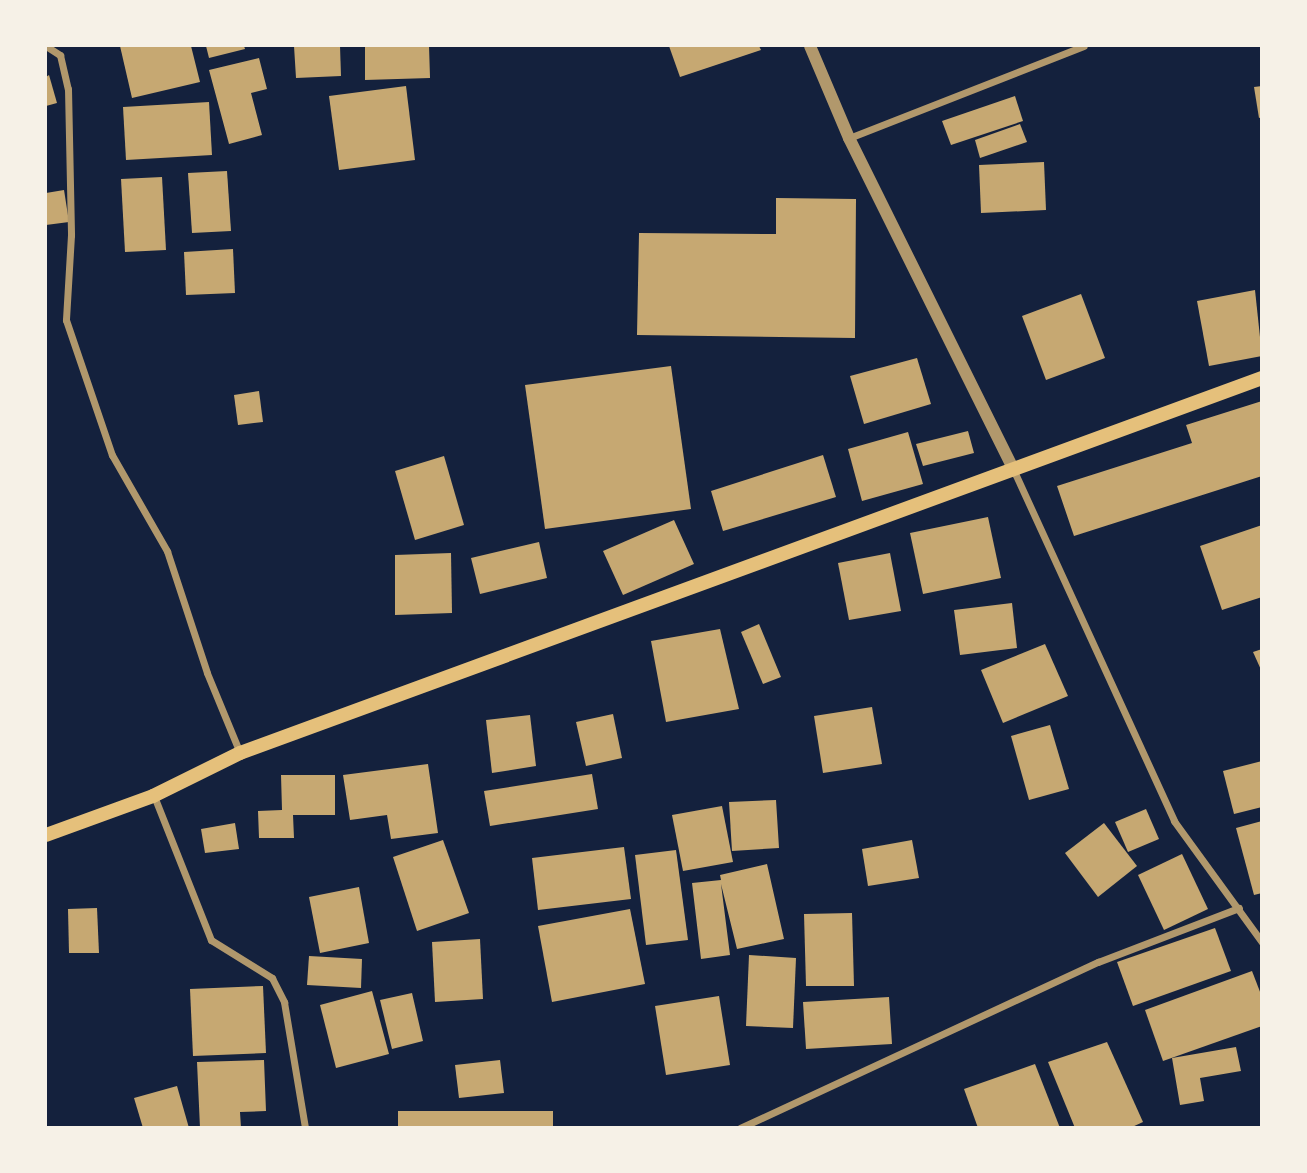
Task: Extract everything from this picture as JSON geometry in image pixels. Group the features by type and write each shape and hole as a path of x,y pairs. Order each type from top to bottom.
{"main road":[{"path":"46,835 153,796 240,753 1262,378"}],"street":[{"path":"46,46 60,55 68,89 71,235 66,320 112,456 167,551 207,673 240,753"},
{"path":"810,46 849,138 1014,471 1174,821 1262,942"},
{"path":"849,138 1084,46"},
{"path":"153,796 211,940 272,978 284,1002 305,1128"},
{"path":"740,1128 1098,962 1239,908"}],"building":[{"path":"120,46 191,46 200,82 132,98"},
{"path":"206,46 244,46 245,49 209,58"},
{"path":"294,46 340,46 341,76 296,78"},
{"path":"365,46 429,46 430,78 365,80"},
{"path":"669,46 759,46 761,50 680,77"},
{"path":"259,58 267,89 251,93 262,135 229,144 209,70"},
{"path":"49,75 57,103 46,106 46,77"},
{"path":"406,86 415,160 339,170 329,96"},
{"path":"1262,86 1262,117 1259,118 1254,87"},
{"path":"1015,96 1023,121 951,145 942,121"},
{"path":"209,102 212,155 126,160 123,107"},
{"path":"1020,124 1027,142 980,158 975,140"},
{"path":"1044,162 1046,210 981,213 979,165"},
{"path":"227,171 231,231 192,233 188,173"},
{"path":"162,177 166,250 125,252 121,179"},
{"path":"64,190 69,222 46,225 46,193"},
{"path":"776,198 856,199 855,338 637,335 639,233 776,234"},
{"path":"233,249 235,293 186,295 184,252"},
{"path":"1255,290 1262,356 1209,366 1197,301"},
{"path":"1081,294 1105,358 1046,380 1022,316"},
{"path":"917,358 931,404 864,424 850,376"},
{"path":"671,366 691,509 545,529 525,385"},
{"path":"259,391 263,422 238,425 234,395"},
{"path":"1262,401 1262,476 1074,536 1057,486 1192,443 1186,425"},
{"path":"968,431 974,453 923,466 916,444"},
{"path":"908,432 923,484 862,501 848,449"},
{"path":"823,455 836,497 723,531 711,491"},
{"path":"444,456 464,525 415,540 395,471"},
{"path":"988,517 1001,578 923,594 910,533"},
{"path":"674,520 694,564 623,595 603,551"},
{"path":"1262,525 1262,597 1222,610 1200,546"},
{"path":"539,542 547,578 480,594 471,558"},
{"path":"451,553 452,613 395,615 395,555"},
{"path":"890,553 901,611 849,620 838,563"},
{"path":"1012,603 1017,648 960,655 954,610"},
{"path":"759,624 781,677 763,684 741,632"},
{"path":"720,629 739,709 666,722 651,641"},
{"path":"1045,644 1068,696 1003,723 981,670"},
{"path":"1262,649 1262,672 1253,652"},
{"path":"872,707 882,764 823,773 814,716"},
{"path":"613,714 622,758 586,766 576,722"},
{"path":"530,715 536,766 492,773 486,720"},
{"path":"1050,725 1069,789 1029,800 1011,736"},
{"path":"1262,761 1262,807 1234,814 1223,771"},
{"path":"428,764 438,833 391,839 387,815 350,820 343,775"},
{"path":"592,774 598,809 490,826 484,791"},
{"path":"281,775 335,775 335,815 293,815 294,838 259,838 258,811 282,810"},
{"path":"776,800 779,848 732,851 729,802"},
{"path":"722,806 733,862 683,871 672,815"},
{"path":"1146,809 1159,839 1128,852 1115,822"},
{"path":"1262,821 1262,893 1254,895 1236,828"},
{"path":"235,823 239,849 205,853 201,829"},
{"path":"1104,823 1137,866 1098,897 1065,853"},
{"path":"443,840 469,913 417,931 393,857"},
{"path":"912,840 919,878 868,886 862,849"},
{"path":"624,847 631,899 538,910 532,858"},
{"path":"676,850 688,940 646,945 635,855"},
{"path":"1182,854 1208,909 1164,930 1138,875"},
{"path":"767,864 784,939 737,949 721,884 730,955 701,959 692,883 721,880 720,875"},
{"path":"359,887 369,943 320,953 309,897"},
{"path":"97,908 99,953 69,953 68,909"},
{"path":"630,909 645,984 552,1002 538,926"},
{"path":"852,913 854,986 806,986 804,914"},
{"path":"1215,928 1231,971 1133,1006 1117,962"},
{"path":"480,939 483,999 435,1002 432,942"},
{"path":"749,955 796,958 793,1028 746,1026"},
{"path":"309,956 362,959 361,988 307,985"},
{"path":"1252,971 1262,997 1262,1026 1163,1061 1145,1010"},
{"path":"263,986 266,1053 193,1056 190,989"},
{"path":"372,991 389,1054 336,1068 320,1005"},
{"path":"412,993 423,1041 392,1049 380,1000"},
{"path":"719,996 730,1065 666,1075 655,1006"},
{"path":"889,997 892,1044 806,1049 803,1002"},
{"path":"1107,1042 1143,1122 1130,1128 1075,1128 1048,1062"},
{"path":"1236,1047 1241,1071 1200,1078 1204,1101 1180,1105 1172,1058"},
{"path":"264,1060 266,1111 240,1112 241,1128 200,1128 197,1062"},
{"path":"500,1060 504,1093 459,1098 455,1065"},
{"path":"1035,1064 1060,1128 978,1128 964,1089"},
{"path":"177,1086 189,1128 143,1128 134,1098"},
{"path":"398,1111 553,1111 553,1128 398,1128"}]}
